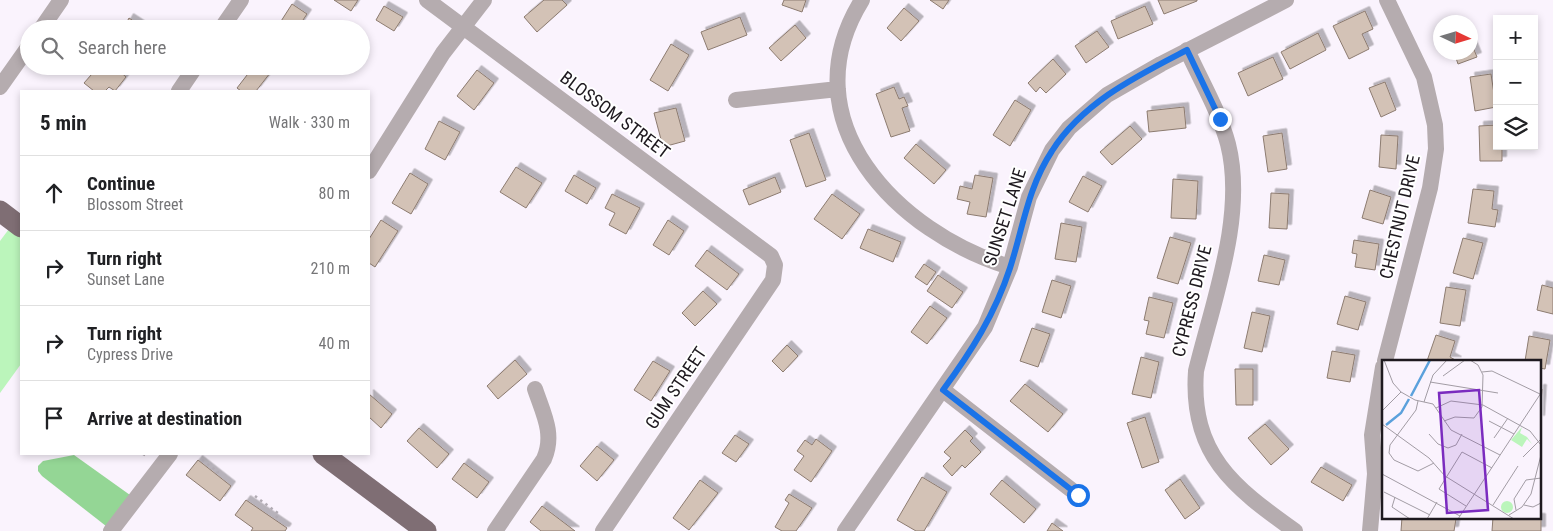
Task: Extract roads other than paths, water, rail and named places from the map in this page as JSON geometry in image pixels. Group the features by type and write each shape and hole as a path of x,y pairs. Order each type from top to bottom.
{"main road":[{"path":"0,211 20,226"},
{"path":"324,455 426,531"}],"street":[{"path":"47,20 61,0"},
{"path":"227,20 241,0"},
{"name":"BLOSSOM STREET","path":"427,0 771,256 775,265"},
{"path":"370,169 462,26 484,0"},
{"path":"862,0 846,31 842,45 838,89 842,116 851,140 874,179 894,201 914,218 966,251 1010,267"},
{"name":"SUNSET LANE","path":"845,531 985,327 1010,267 1032,190 1052,150 1069,128 1107,95 1187,50 1286,0"},
{"name":"CHESTNUT DRIVE","path":"1385,360 1430,188 1436,149 1435,125 1424,77 1387,0"},
{"name":"CYPRESS DRIVE","path":"1187,50 1220,119 1232,170 1234,196 1232,222 1196,372 1194,395 1196,414 1201,434 1218,465 1234,482 1295,531"},
{"path":"0,87 20,59"},
{"path":"180,90 190,75"},
{"path":"736,100 838,89"},
{"name":"GUM STREET","path":"603,531 773,280 775,265"},
{"path":"1370,531 1375,474 1372,436 1382,374"},
{"path":"495,531 549,449 549,428 535,389"},
{"path":"943,390 1078,495"},
{"path":"111,531 169,455"}]}
